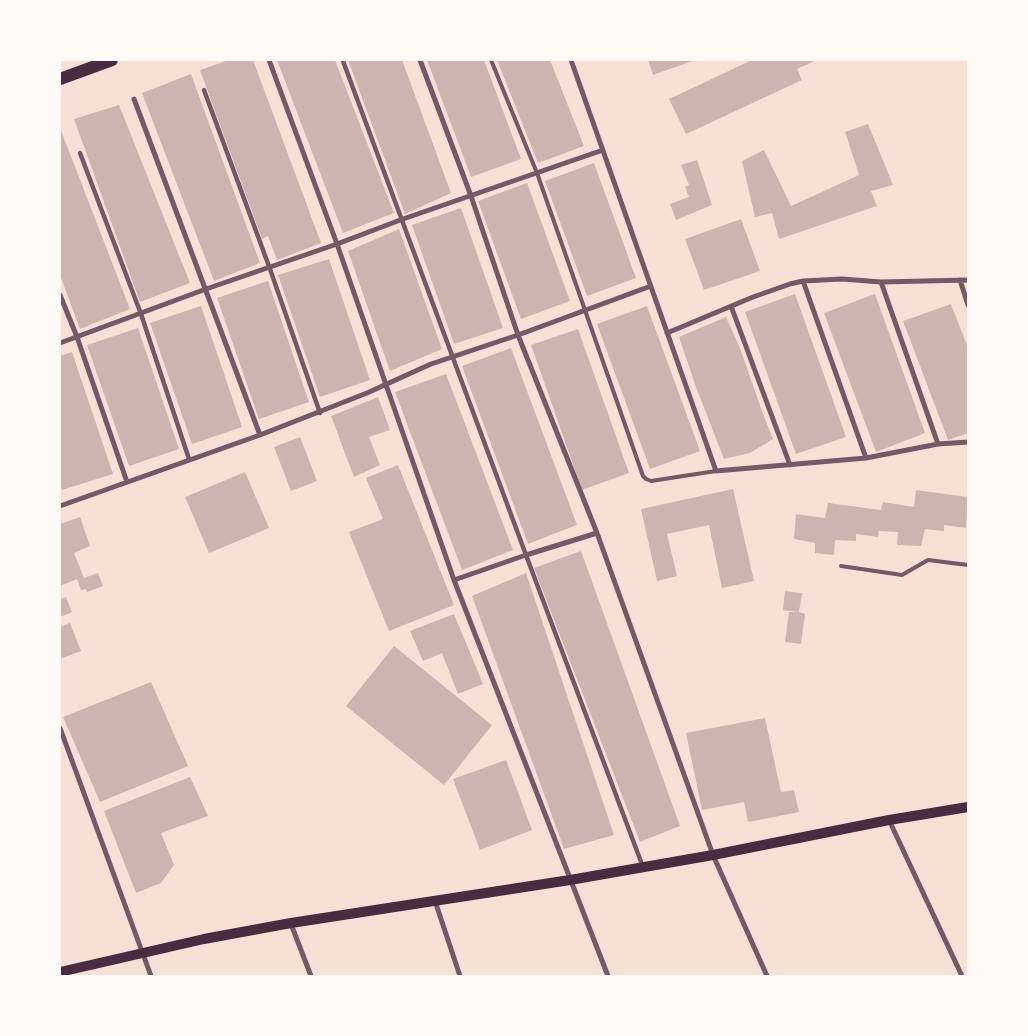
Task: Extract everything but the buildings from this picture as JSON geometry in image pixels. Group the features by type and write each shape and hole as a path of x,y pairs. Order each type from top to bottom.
{"main road":[{"path":"60,79 112,60"},
{"path":"60,972 142,952 291,923 713,856 889,820 968,807"}],"street":[{"path":"269,60 338,244 454,580 608,976"},
{"path":"420,60 471,196 518,335 597,532 713,856 767,976"},
{"path":"571,60 716,471 866,458 938,444 968,442"},
{"path":"343,61 643,866"},
{"path":"204,90 270,268 320,413"},
{"path":"134,99 260,436"},
{"path":"60,343 206,289 603,150"},
{"path":"80,153 140,314 189,459"},
{"path":"668,333 775,288 803,281 842,279 881,282 968,280"},
{"path":"960,280 968,305"},
{"path":"803,281 866,458"},
{"path":"881,282 938,444"},
{"path":"60,506 189,459 260,436 320,413 386,385 413,371 452,356 518,335 651,286"},
{"path":"60,295 77,337 127,482"},
{"path":"731,306 790,465"},
{"path":"454,580 597,532"},
{"path":"60,728 151,976"},
{"path":"889,820 962,976"},
{"path":"435,901 460,976"},
{"path":"291,923 311,976"}],"lane":[{"path":"491,60 537,173 643,476 651,481 716,471"},
{"path":"840,566 902,575 928,560 968,565"}]}
